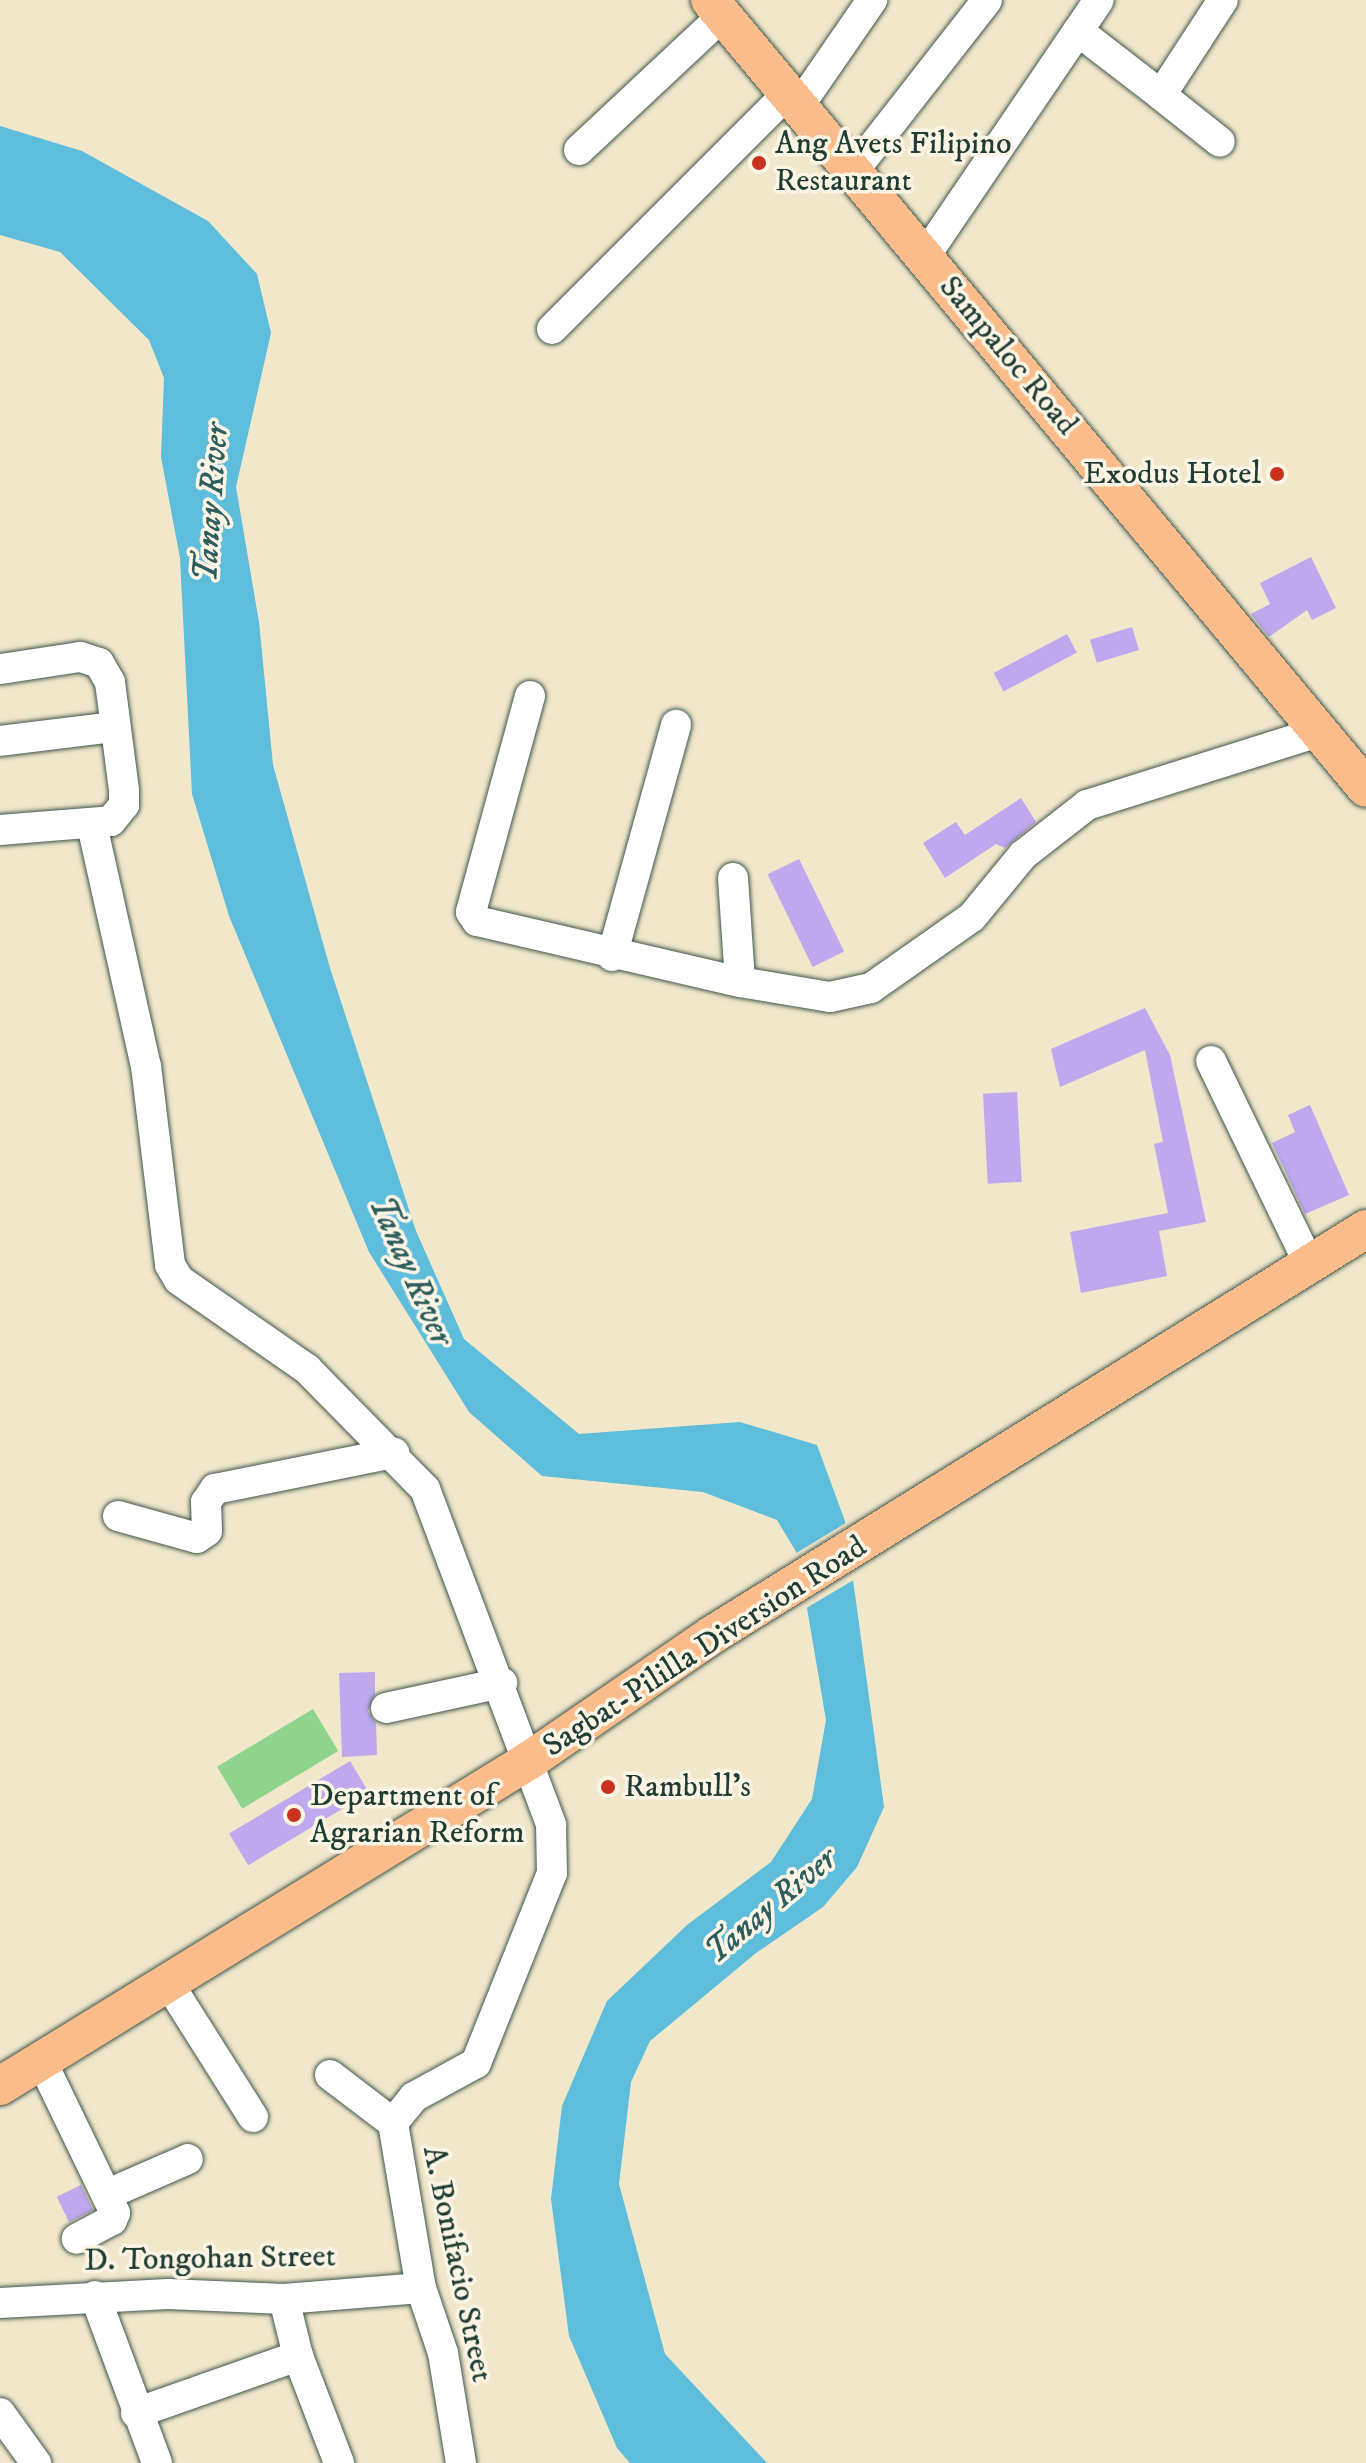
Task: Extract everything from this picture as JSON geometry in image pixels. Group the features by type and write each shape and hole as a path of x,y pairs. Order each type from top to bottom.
{"main road":[{"name":"Sampaloc Road","path":"716,8 1366,788"},
{"name":"Sagbat-Pililla Diversion Road","path":"0,2086 530,1760 712,1635 900,1523 1366,1229"}],"street":[{"path":"552,329 793,100 872,0"},
{"path":"852,173 987,0"},
{"path":"925,256 1099,0"},
{"path":"1161,95 1223,0"},
{"path":"579,150 716,8"},
{"path":"1078,31 1220,142"},
{"path":"0,830 92,825 111,821 124,805 110,682 99,663 80,657 1,669"},
{"path":"530,696 471,912 484,924 612,956 830,997 871,988 972,917 1023,855 1087,805 1321,731"},
{"path":"612,956 676,725"},
{"path":"0,741 114,727"},
{"name":"A. Bonifacio Street","path":"92,825 146,1066 170,1265 179,1280 307,1369 394,1453 425,1489 502,1683 551,1825 552,1873 476,2063 414,2097 393,2123 421,2288 443,2353 461,2463"},
{"path":"733,878 740,982"},
{"path":"1211,1061 1309,1264"},
{"path":"118,1516 197,1538 207,1531 206,1502 215,1489 394,1453"},
{"path":"386,1708 502,1683"},
{"path":"167,1981 253,2117"},
{"path":"41,2060 108,2194 112,2220 77,2239"},
{"path":"330,2075 393,2123"},
{"path":"108,2194 188,2159"},
{"name":"D. Tongohan Street","path":"0,2303 95,2296 284,2299 421,2288"},
{"path":"95,2296 157,2463"},
{"path":"284,2299 298,2356 339,2463"},
{"path":"136,2413 298,2356"},
{"path":"0,2413 36,2463"}],"green space":[{"path":"313,1709 338,1751 242,1809 217,1767"}],"water":[{"name":"Tanay River","path":"0,126 82,151 208,221 257,274 271,333 236,487 259,622 273,765 330,968 416,1231 464,1339 579,1434 740,1422 817,1445 845,1521 884,1807 857,1867 823,1907 756,1953 650,2041 631,2082 619,2184 665,2354 767,2463 630,2463 617,2448 569,2336 551,2199 562,2106 607,2001 687,1925 771,1862 812,1799 826,1720 798,1555 777,1520 703,1492 542,1476 469,1412 369,1252 229,916 192,794 180,558 161,457 164,378 149,340 60,252 0,235"}],"pier":[{"path":"849,1521 857,1578 803,1610 793,1555"}],"building":[{"path":"1311,557 1336,608 1312,620 1307,610 1269,637 1251,614 1270,604 1260,583"},
{"path":"1132,627 1139,650 1097,663 1090,640"},
{"path":"1067,634 1077,653 1004,692 994,673"},
{"path":"1021,798 1036,822 1005,848 996,844 945,878 923,843 956,822 965,835"},
{"path":"799,859 844,952 813,967 768,874"},
{"path":"1145,1008 1170,1055 1206,1222 1159,1231 1167,1276 1081,1293 1070,1232 1168,1213 1154,1144 1163,1142 1145,1050 1060,1087 1051,1049"},
{"path":"1017,1092 1022,1182 988,1184 983,1094"},
{"path":"1310,1105 1349,1195 1305,1214 1272,1143 1295,1132 1288,1115"},
{"path":"375,1672 375,1694 368,1711 376,1723 377,1755 342,1757 339,1673"},
{"path":"350,1761 369,1793 248,1865 229,1834"},
{"path":"81,2185 93,2210 69,2222 57,2197"}],"place":[{"name":"Ang Avets Filipino Restaurant","path":"759,163"},
{"name":"Exodus Hotel","path":"1277,474"},
{"name":"Rambull's","path":"608,1787"},
{"name":"Department of Agrarian Reform","path":"294,1815"}]}
